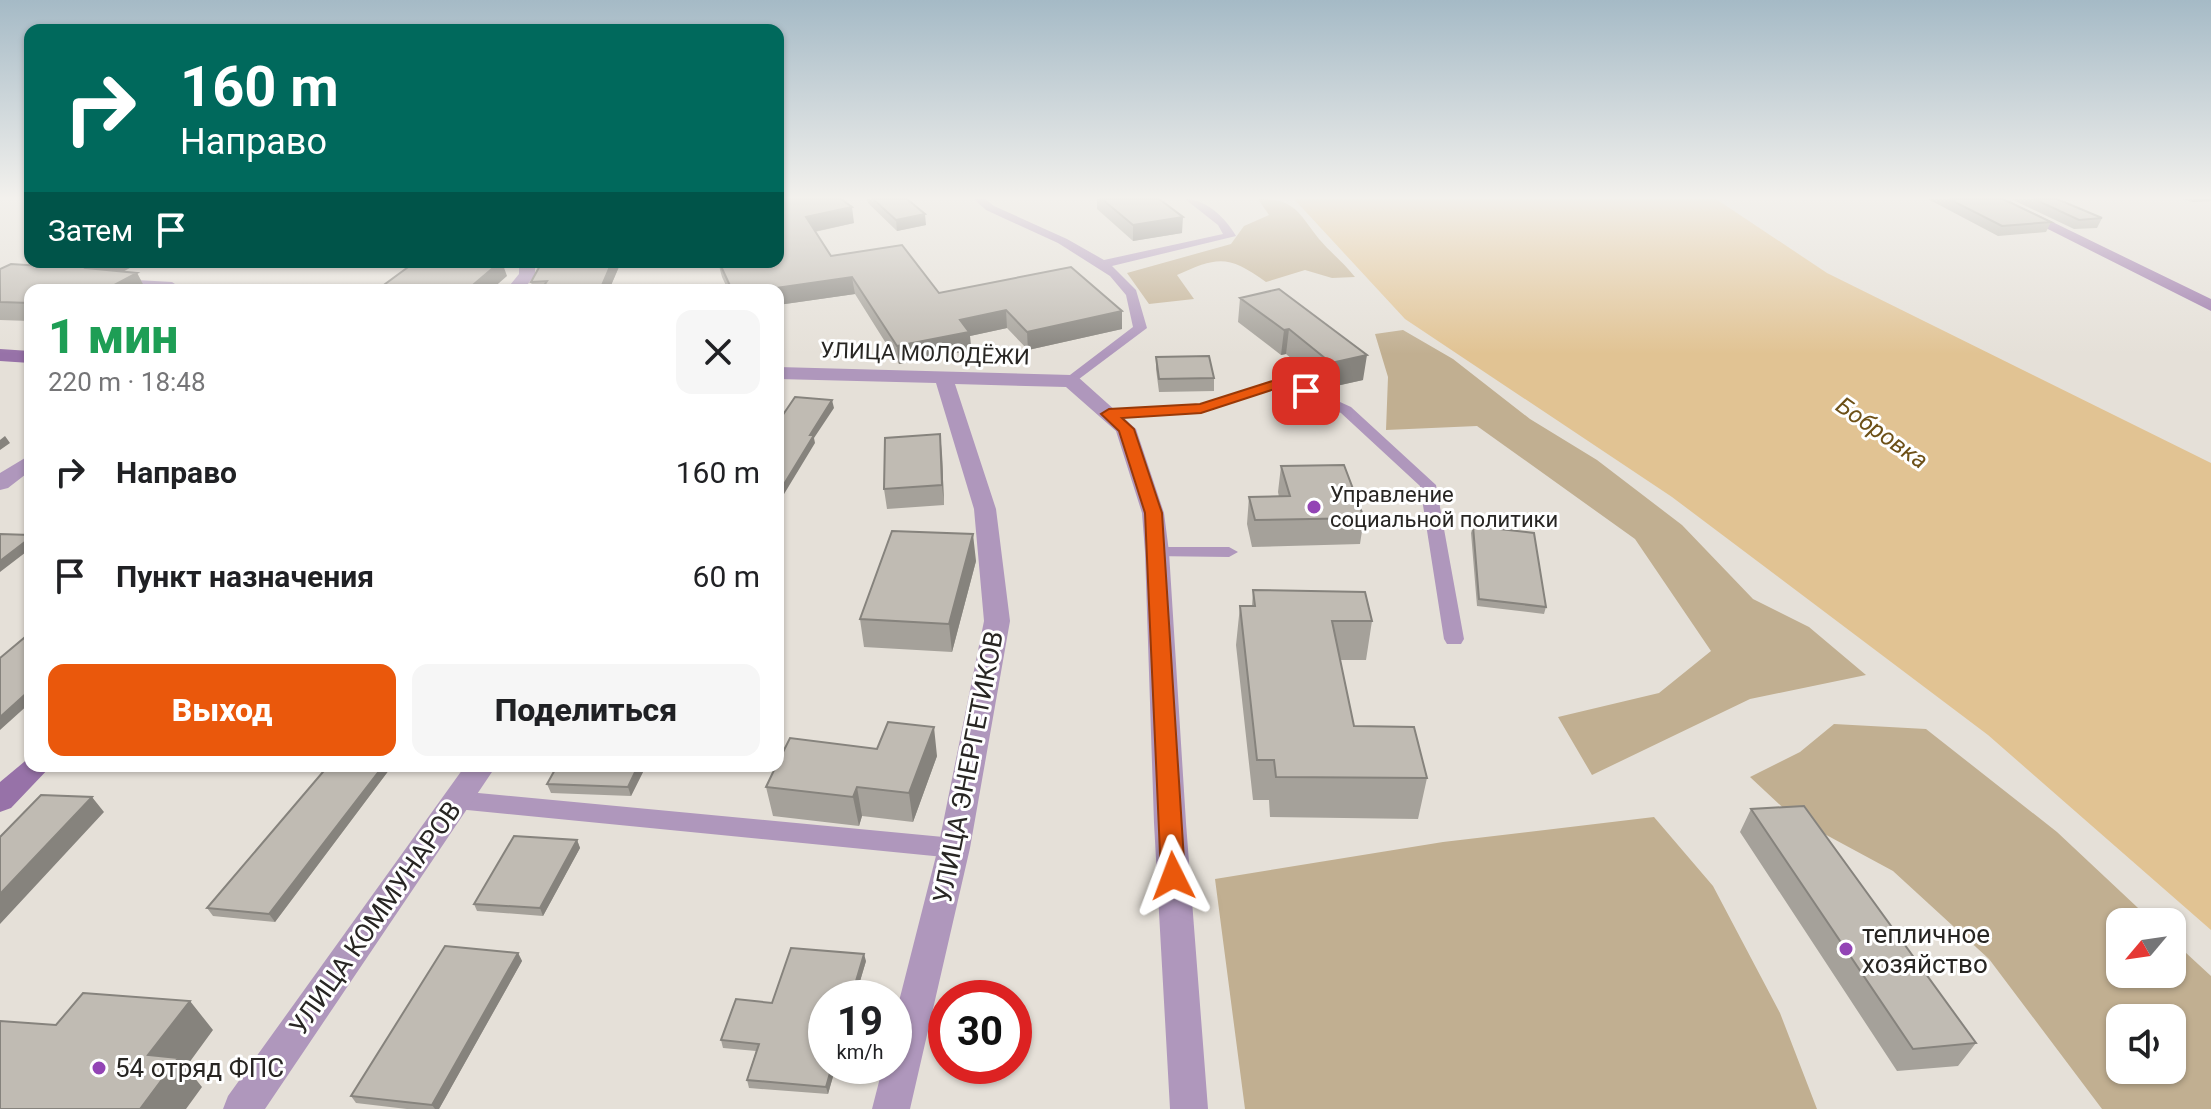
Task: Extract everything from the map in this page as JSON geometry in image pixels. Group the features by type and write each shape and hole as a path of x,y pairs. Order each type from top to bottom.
{"street":[{"path":"2099,251 2211,306"},
{"path":"0,355 24,357"},
{"name":"УЛИЦА МОЛОДЁЖИ","path":"784,373 1071,381"},
{"name":"УЛИЦА ЭНЕРГЕТИКОВ","path":"891,1109 954,848 997,621 985,509 944,378"},
{"path":"1071,381 1126,429 1153,513 1189,1109"},
{"path":"0,483 24,465"},
{"path":"0,800 30,772"},
{"name":"УЛИЦА КОММУНАРОВ","path":"242,1109 477,772"}],"lane":[{"path":"1071,381 1140,328 1137,309 1127,287 1079,251"},
{"path":"1099,265 1163,251"},
{"path":"113,282 142,284"},
{"path":"1109,414 1201,408 1285,381 1346,410 1428,485 1454,639"},
{"path":"1157,552 1229,552"},
{"path":"457,800 954,848"}],"shaded area":[{"path":"1207,251 1330,251 1355,277 1332,278 1305,270 1266,282 1232,263 1213,262 1177,275 1194,299 1149,304 1127,273"},
{"path":"1403,330 1453,359 1530,419 1597,460 1682,525 1753,599 1809,627 1866,675 1750,699 1592,775 1558,717 1659,693 1711,651 1635,539 1477,426 1386,430 1388,377 1375,334"},
{"path":"1834,724 1926,729 2057,832 2138,908 2106,908 2106,988 2186,988 2186,953 2211,976 2211,1109 2102,1109 1989,959 1893,871 1793,817 1750,777 1800,752"},
{"path":"1654,817 1713,886 1780,1013 1817,1109 1245,1109 1215,879 1443,842"}],"water":[{"name":"Бобровка","path":"1342,251 1794,251 1827,273 2211,463 2211,930 1988,735 1672,497 1405,319"}],"building":[{"path":"784,251 828,251 831,256 865,251 906,251 939,293 1071,267 1122,311 1027,332 1006,310 960,320 969,332 897,346 852,277 784,287 784,284 729,284 722,268 784,268"},
{"path":"11,264 24,265 24,268 86,268 137,273 116,284 24,284 24,303 0,302 0,269"},
{"path":"407,268 493,268 474,284 385,284"},
{"path":"539,268 609,268 603,284 531,282"},
{"path":"1279,289 1367,355 1331,363 1289,329 1284,330 1240,298"},
{"path":"1209,356 1214,378 1159,379 1156,357"},
{"path":"795,397 832,400 784,484 784,413"},
{"path":"940,434 942,485 884,489 885,438"},
{"path":"1344,465 1364,518 1255,520 1249,497 1290,496 1281,466"},
{"path":"1473,526 1534,533 1546,607 1479,599"},
{"path":"892,531 973,534 949,624 860,619"},
{"path":"0,534 24,535 24,543 0,561"},
{"path":"1253,590 1365,592 1372,621 1332,621 1354,726 1414,727 1427,778 1276,777 1274,760 1257,760 1240,606 1255,606"},
{"path":"24,638 24,695 0,717 0,658"},
{"path":"888,722 934,727 909,793 857,787 853,797 766,787 773,772 784,772 784,750 790,738 877,749"},
{"path":"323,772 378,772 269,914 207,908"},
{"path":"554,772 635,772 628,787 547,784"},
{"path":"41,795 92,797 0,894 0,837"},
{"path":"1804,806 1976,1043 1913,1049 1751,809"},
{"path":"514,836 577,840 540,908 474,904"},
{"path":"445,946 518,953 432,1105 351,1096"},
{"path":"791,948 864,954 856,980 808,980 808,1084 827,1084 826,1087 747,1080 759,1044 721,1040 736,999 772,1003"},
{"name":"54 отряд ФПС","path":"83,993 190,1001 148,1055 178,1058 140,1109 0,1109 0,1021 56,1025"}],"place":[{"name":"Управление социальной политики","path":"1314,507"},
{"name":"тепличное хозяйство","path":"1846,949"},
{"name":"54 отряд ФПС","path":"99,1068"}],"route":[{"path":"1173,876 1153,513 1126,429 1109,414 1201,408 1285,381 1306,391"}]}
